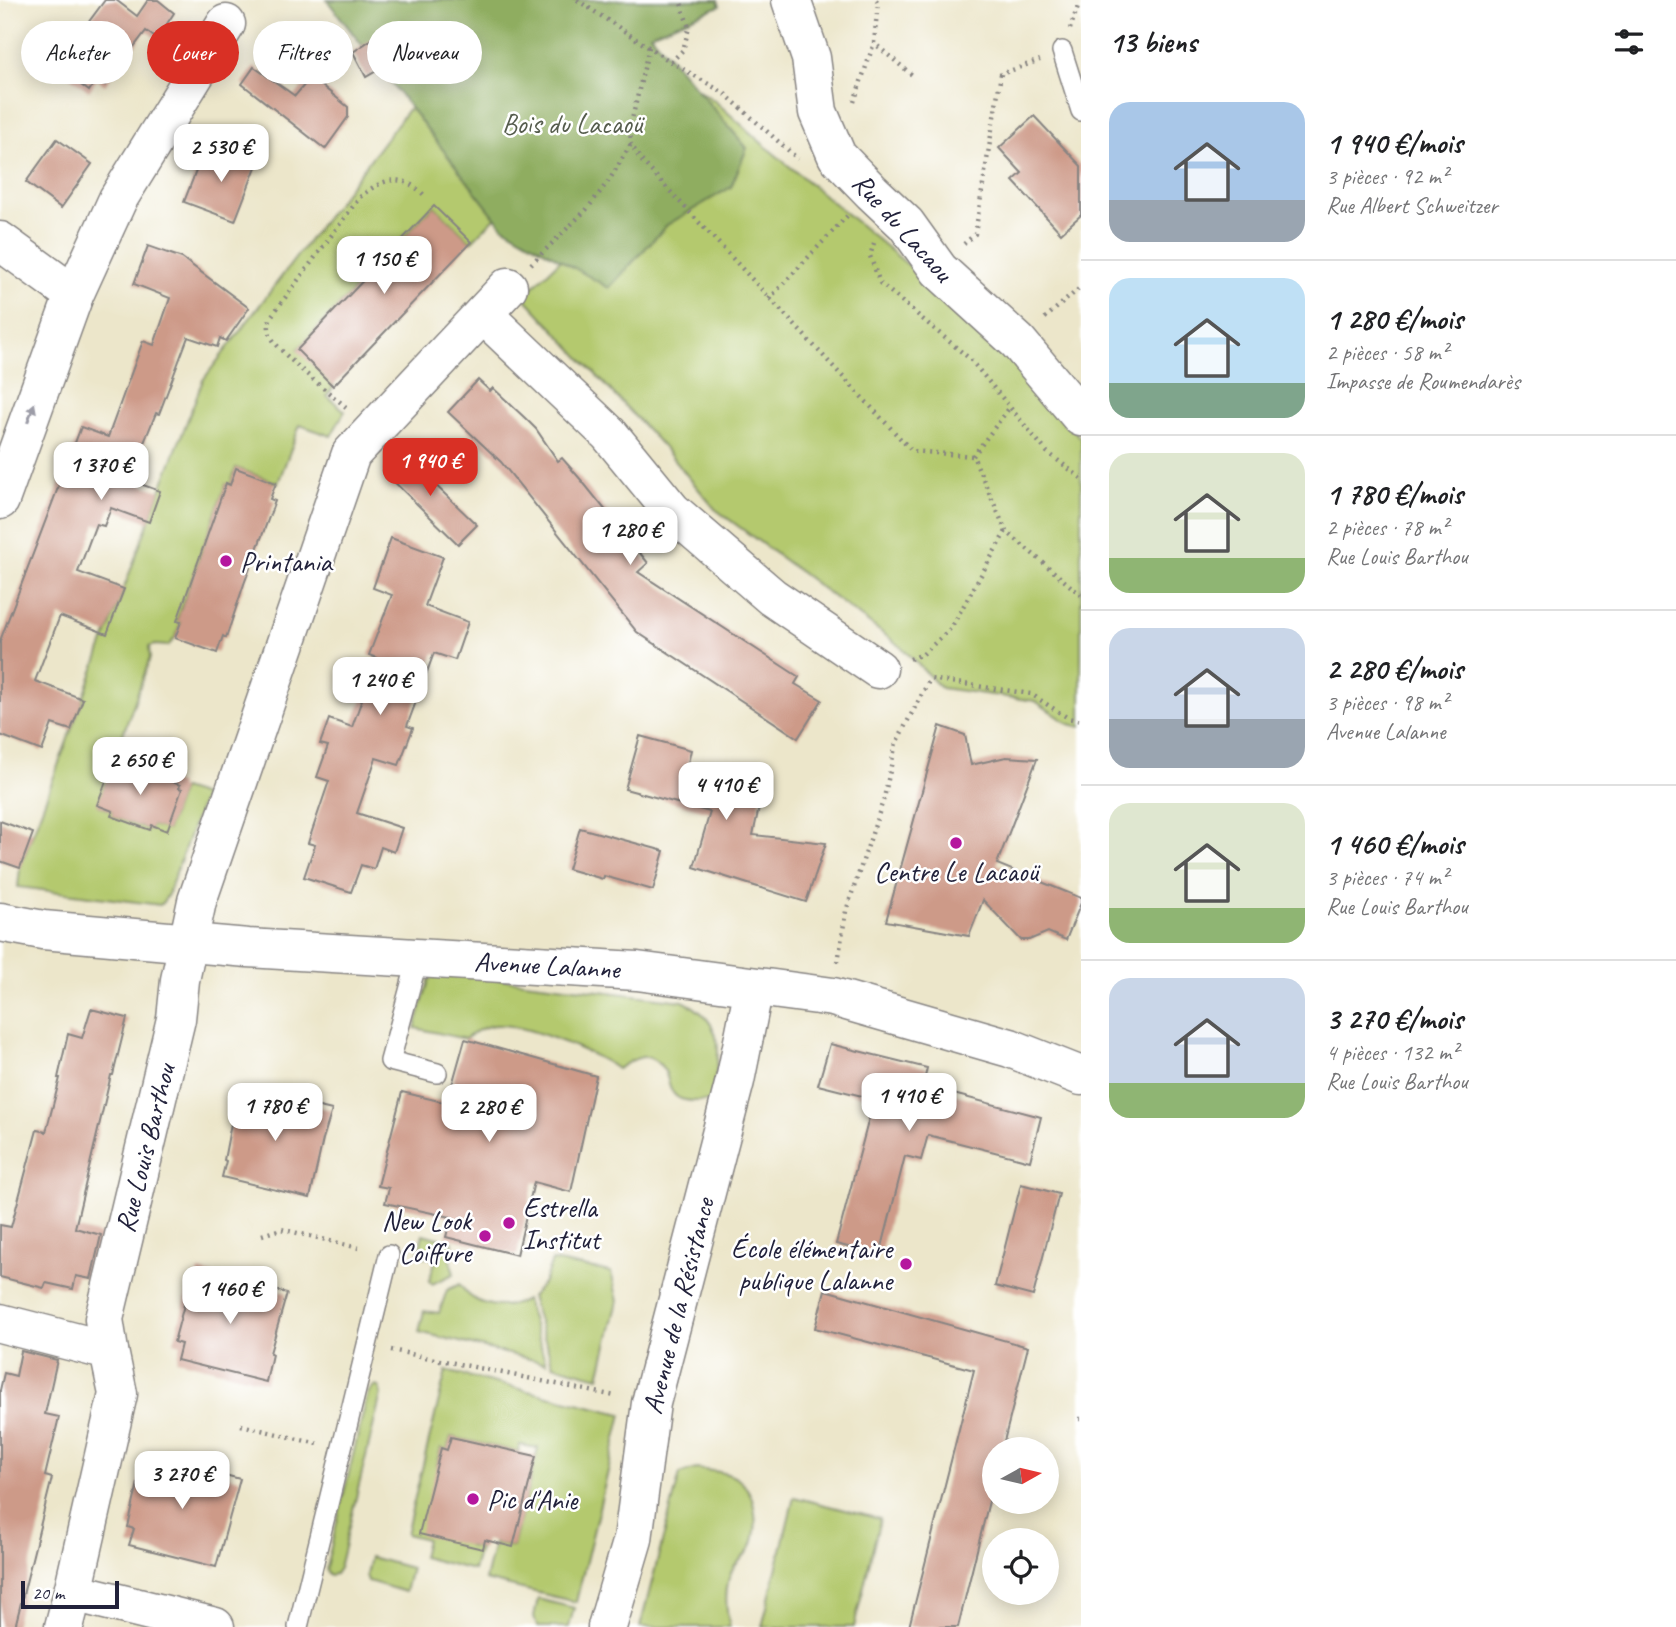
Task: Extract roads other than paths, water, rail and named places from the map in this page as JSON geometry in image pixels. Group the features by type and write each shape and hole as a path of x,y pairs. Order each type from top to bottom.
{"street":[{"name":"Rue du Lacaou","path":"791,0 811,58 818,112 837,156 906,224 939,270 1018,342 1081,416"},
{"path":"0,500 74,295 118,199 189,84"},
{"path":"0,241 74,295"},
{"name":"Rue Louis Barthou","path":"215,1627 68,1609 118,1394 104,1319 176,1019 180,980 197,901 351,454 495,300 672,511 772,597 878,669"},
{"name":"Avenue Lalanne","path":"0,922 43,930 248,948 638,971 832,997 1010,1048 1081,1076"},
{"name":"Avenue de la Résistance","path":"607,1627 633,1539 651,1403 735,1081 754,986"},
{"path":"0,1323 109,1351"}],"lane":[{"path":"1062,51 1081,111"},
{"path":"418,958 390,1061 437,1073"},
{"path":"298,1627 389,1255"}],"place":[{"name":"Printania","path":"226,561"},
{"name":"Centre Le Lacaoü","path":"956,843"},
{"name":"Estrella Institut","path":"509,1223"},
{"name":"New Look Coiffure","path":"485,1236"},
{"name":"École élémentaire publique Lalanne","path":"906,1264"},
{"name":"Pic d'Anie","path":"473,1499"}],"park label":[{"name":"Bois du Lacaoü","path":"572,123"}]}
